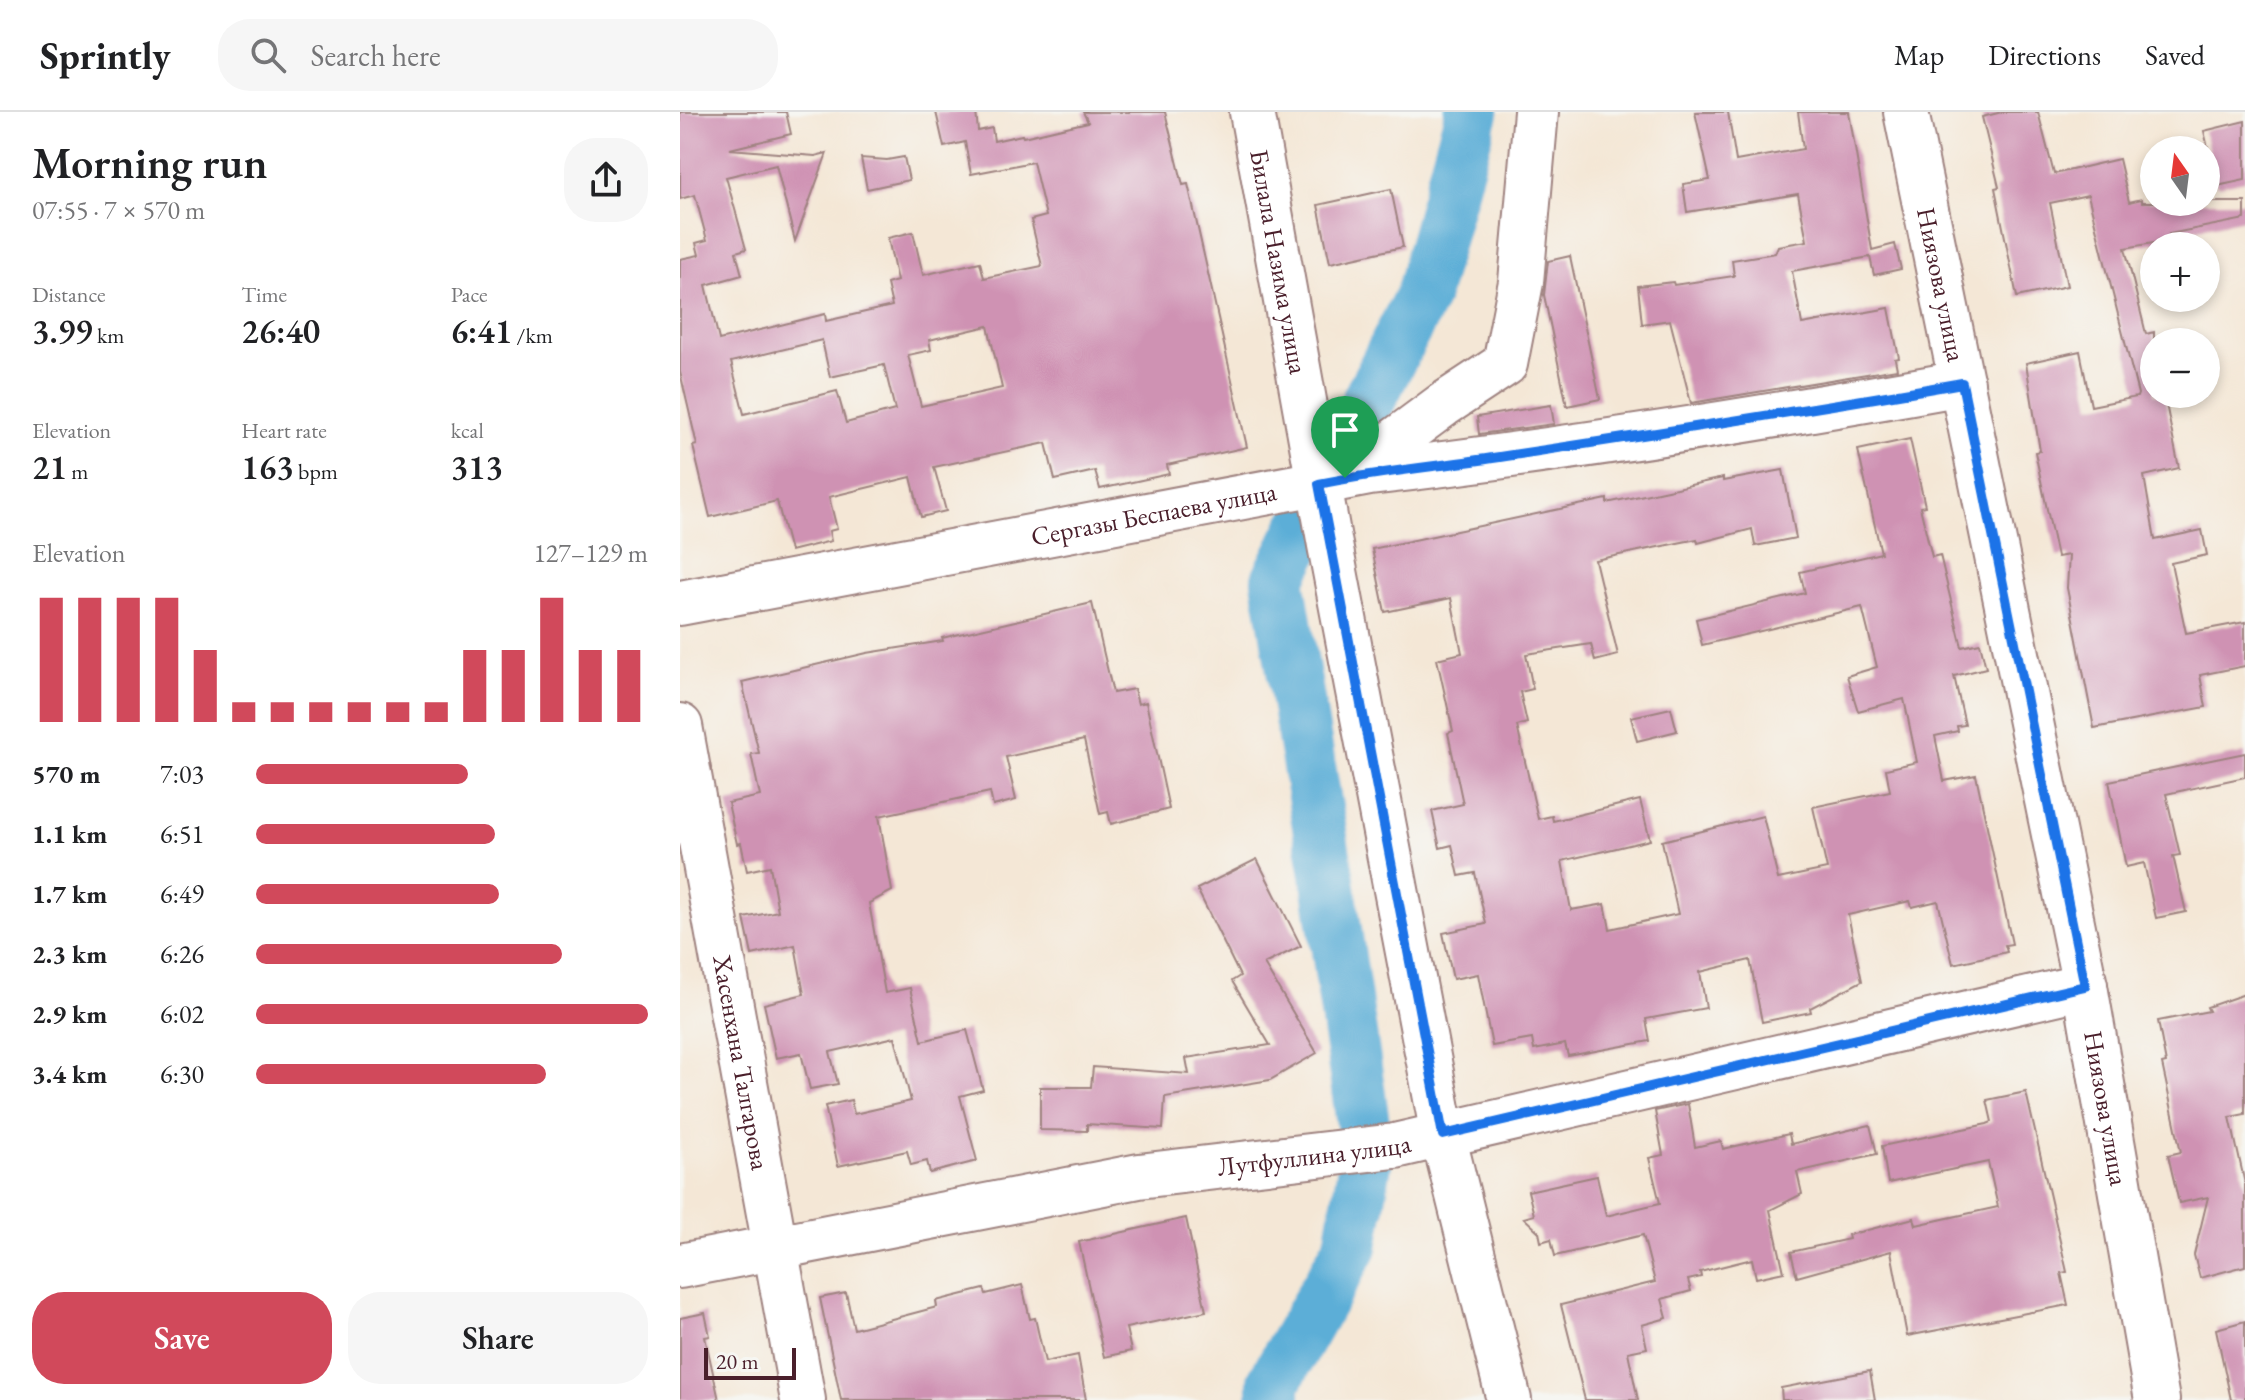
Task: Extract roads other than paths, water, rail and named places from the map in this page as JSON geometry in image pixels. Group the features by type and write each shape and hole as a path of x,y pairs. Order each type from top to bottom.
{"street":[{"name":"Билала Назима улица","path":"1252,112 1332,481 1443,1135 1509,1400"},
{"path":"1332,481 1505,364 1521,282 1536,112"},
{"name":"Ниязова улица","path":"1906,112 2085,986 2157,1400"},
{"name":"Сергазы Беспаева улица","path":"680,603 1332,481 1962,383"},
{"name":"Хасенхана Талгарова","path":"680,726 803,1400"},
{"name":"Лутфуллина улица","path":"680,1266 1139,1176 1395,1146 2085,986"}],"waterway":[{"path":"1339,459 1422,295 1472,112"},
{"path":"1274,1400 1274,1382 1351,1246 1367,1151 1327,874 1278,580 1303,530"}]}
